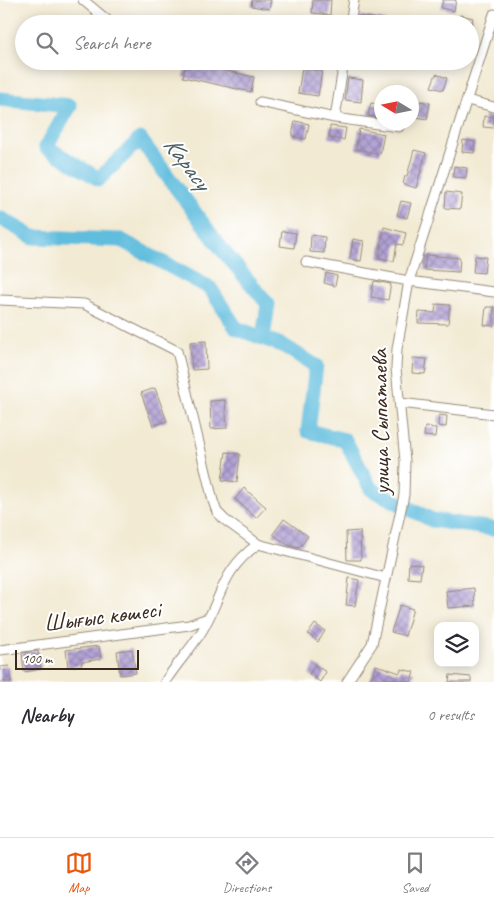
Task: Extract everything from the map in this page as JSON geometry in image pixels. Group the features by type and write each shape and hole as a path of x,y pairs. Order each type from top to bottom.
{"street":[{"path":"83,0 101,15"},
{"path":"352,15 354,0"},
{"name":"улица Сыпатаева","path":"479,62 494,14"},
{"path":"335,118 343,70"},
{"name":"улица Сыпатаева","path":"347,682 372,644 404,495 405,461 396,368 397,349 409,281 476,70"},
{"path":"467,100 494,107"},
{"path":"260,102 335,118 374,123"},
{"path":"306,262 409,281 494,292"},
{"path":"0,301 84,304 177,350 217,512 258,544 386,578"},
{"path":"400,403 494,414"},
{"path":"165,682 196,640 232,567 242,556 258,544"},
{"name":"Шығыс көшесі","path":"0,650 189,625 208,618"}],"building":[{"path":"252,0 271,0 269,9 251,6"},
{"path":"313,0 331,0 330,15 312,13"},
{"path":"443,0 456,0 454,11 441,8"},
{"path":"184,70 222,70 254,77 251,92 183,77"},
{"path":"302,70 322,71 318,96 298,93"},
{"path":"436,74 447,78 443,90 431,87"},
{"path":"348,78 363,80 361,102 345,100"},
{"path":"420,101 430,103 427,119 419,118"},
{"path":"371,103 374,104 374,117 368,116"},
{"path":"484,116 494,117 494,128 483,127"},
{"path":"295,121 309,124 306,139 292,136"},
{"path":"330,126 346,128 344,140 329,138"},
{"path":"359,129 384,134 380,154 356,149"},
{"path":"463,140 475,142 474,153 462,152"},
{"path":"414,150 426,153 416,188 403,184"},
{"path":"454,166 467,168 466,178 453,177"},
{"path":"446,192 462,194 460,209 445,208"},
{"path":"401,201 411,203 407,218 397,215"},
{"path":"384,227 406,233 403,245 397,244 394,261 379,258"},
{"path":"282,231 296,233 294,248 280,246"},
{"path":"311,235 325,237 324,253 310,252"},
{"path":"353,239 364,241 361,261 350,259"},
{"path":"426,255 460,258 459,272 424,270"},
{"path":"475,256 486,257 484,273 473,272"},
{"path":"326,273 337,276 335,286 324,283"},
{"path":"374,281 391,284 388,300 371,297"},
{"path":"436,304 450,305 448,324 418,323 419,312 435,313"},
{"path":"486,307 494,307 494,326 484,325"},
{"path":"206,341 207,369 192,370 190,342"},
{"path":"413,358 427,359 425,374 412,373"},
{"path":"155,388 167,421 153,426 141,393"},
{"path":"225,400 227,428 211,429 210,401"},
{"path":"439,415 447,416 446,427 438,426"},
{"path":"425,427 436,428 435,437 424,436"},
{"path":"226,452 240,454 237,482 222,480"},
{"path":"244,488 266,507 256,518 235,499"},
{"path":"284,519 308,536 299,548 288,545 273,534"},
{"path":"360,531 361,560 347,560 346,532"},
{"path":"409,563 422,565 420,579 408,578"},
{"path":"349,578 359,580 355,606 346,605"},
{"path":"474,588 475,606 448,608 446,591"},
{"path":"400,605 413,609 405,636 391,632"},
{"path":"315,624 325,631 318,642 308,634"},
{"path":"99,646 101,659 81,662 82,665 68,667 66,650"},
{"path":"132,649 136,673 120,675 117,651"},
{"path":"38,651 41,669 24,672 22,653"},
{"path":"315,665 326,672 320,682 309,674"},
{"path":"376,665 400,673 401,669 414,672 411,682 387,678 385,682 370,680"},
{"path":"9,666 11,682 0,682 0,667"},
{"path":"450,675 471,677 471,682 449,682"}],"waterway":[{"name":"Карасу","path":"0,99 70,106 46,147 99,179 140,139 224,252 268,304 263,338"},
{"path":"0,218 33,237 121,240 210,288 236,328 284,346 316,366 308,431 345,440 371,489 432,520 494,529"}]}
